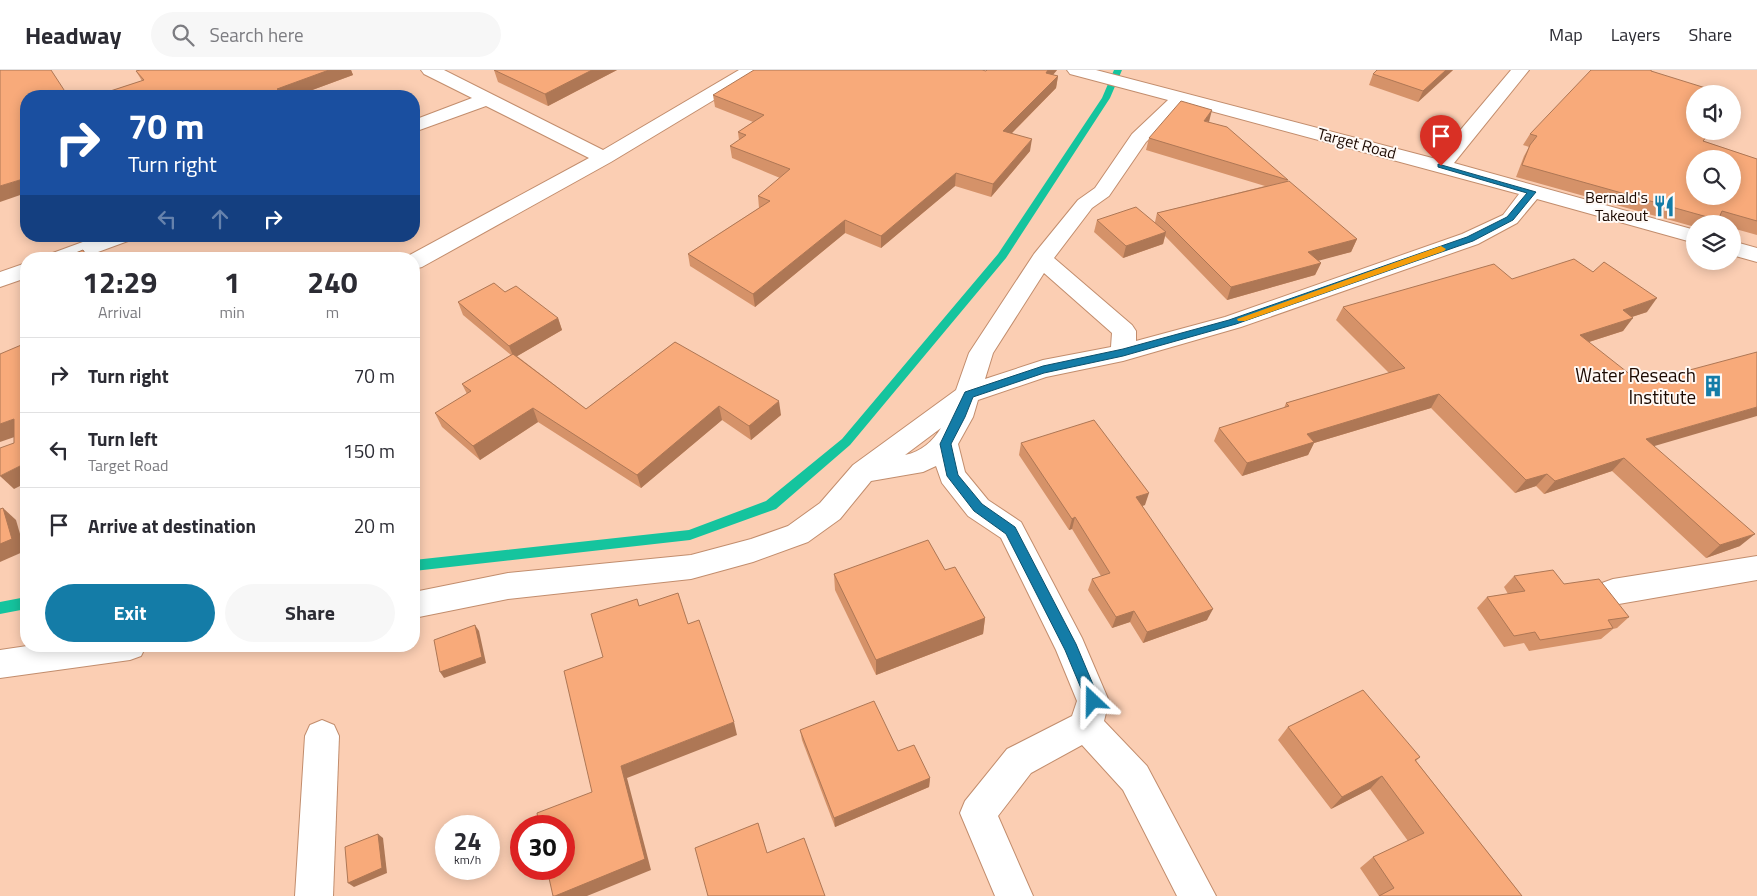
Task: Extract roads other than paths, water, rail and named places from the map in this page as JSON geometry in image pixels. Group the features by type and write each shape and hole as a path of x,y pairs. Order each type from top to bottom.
{"street":[{"path":"430,70 604,158"},
{"path":"420,259 604,158 751,70"},
{"name":"Target Road","path":"1076,70 1441,166 1686,235"},
{"path":"1441,166 1520,70"},
{"path":"863,472 889,466 923,462 945,444 960,417 981,353 1042,259 1086,204 1102,192 1139,138 1173,95"},
{"path":"420,124 487,99"},
{"path":"420,603 508,586 691,567 753,550 798,534 830,511 863,472 968,394 1043,369 1123,353 1232,322 1470,239 1510,219 1532,192"},
{"path":"77,252 104,242"},
{"path":"1741,251 1757,255"},
{"path":"1042,259 1124,331 1123,353"},
{"path":"0,280 20,272"},
{"path":"945,444 952,476 978,508 1011,530 1071,648 1093,701 1086,726 1019,761 978,813 1014,896"},
{"path":"1613,592 1757,568"},
{"path":"0,664 87,652"},
{"path":"1086,726 1135,778 1197,896"},
{"path":"314,896 322,736"}],"waterway":[{"path":"420,565 690,535 771,505 846,442 1002,256 1106,98 1118,70"},
{"path":"0,608 20,604"}],"place":[{"name":"Bernald's Takeout","path":"1664,206"},
{"name":"Water Reseach Institute","path":"1713,386"}]}
